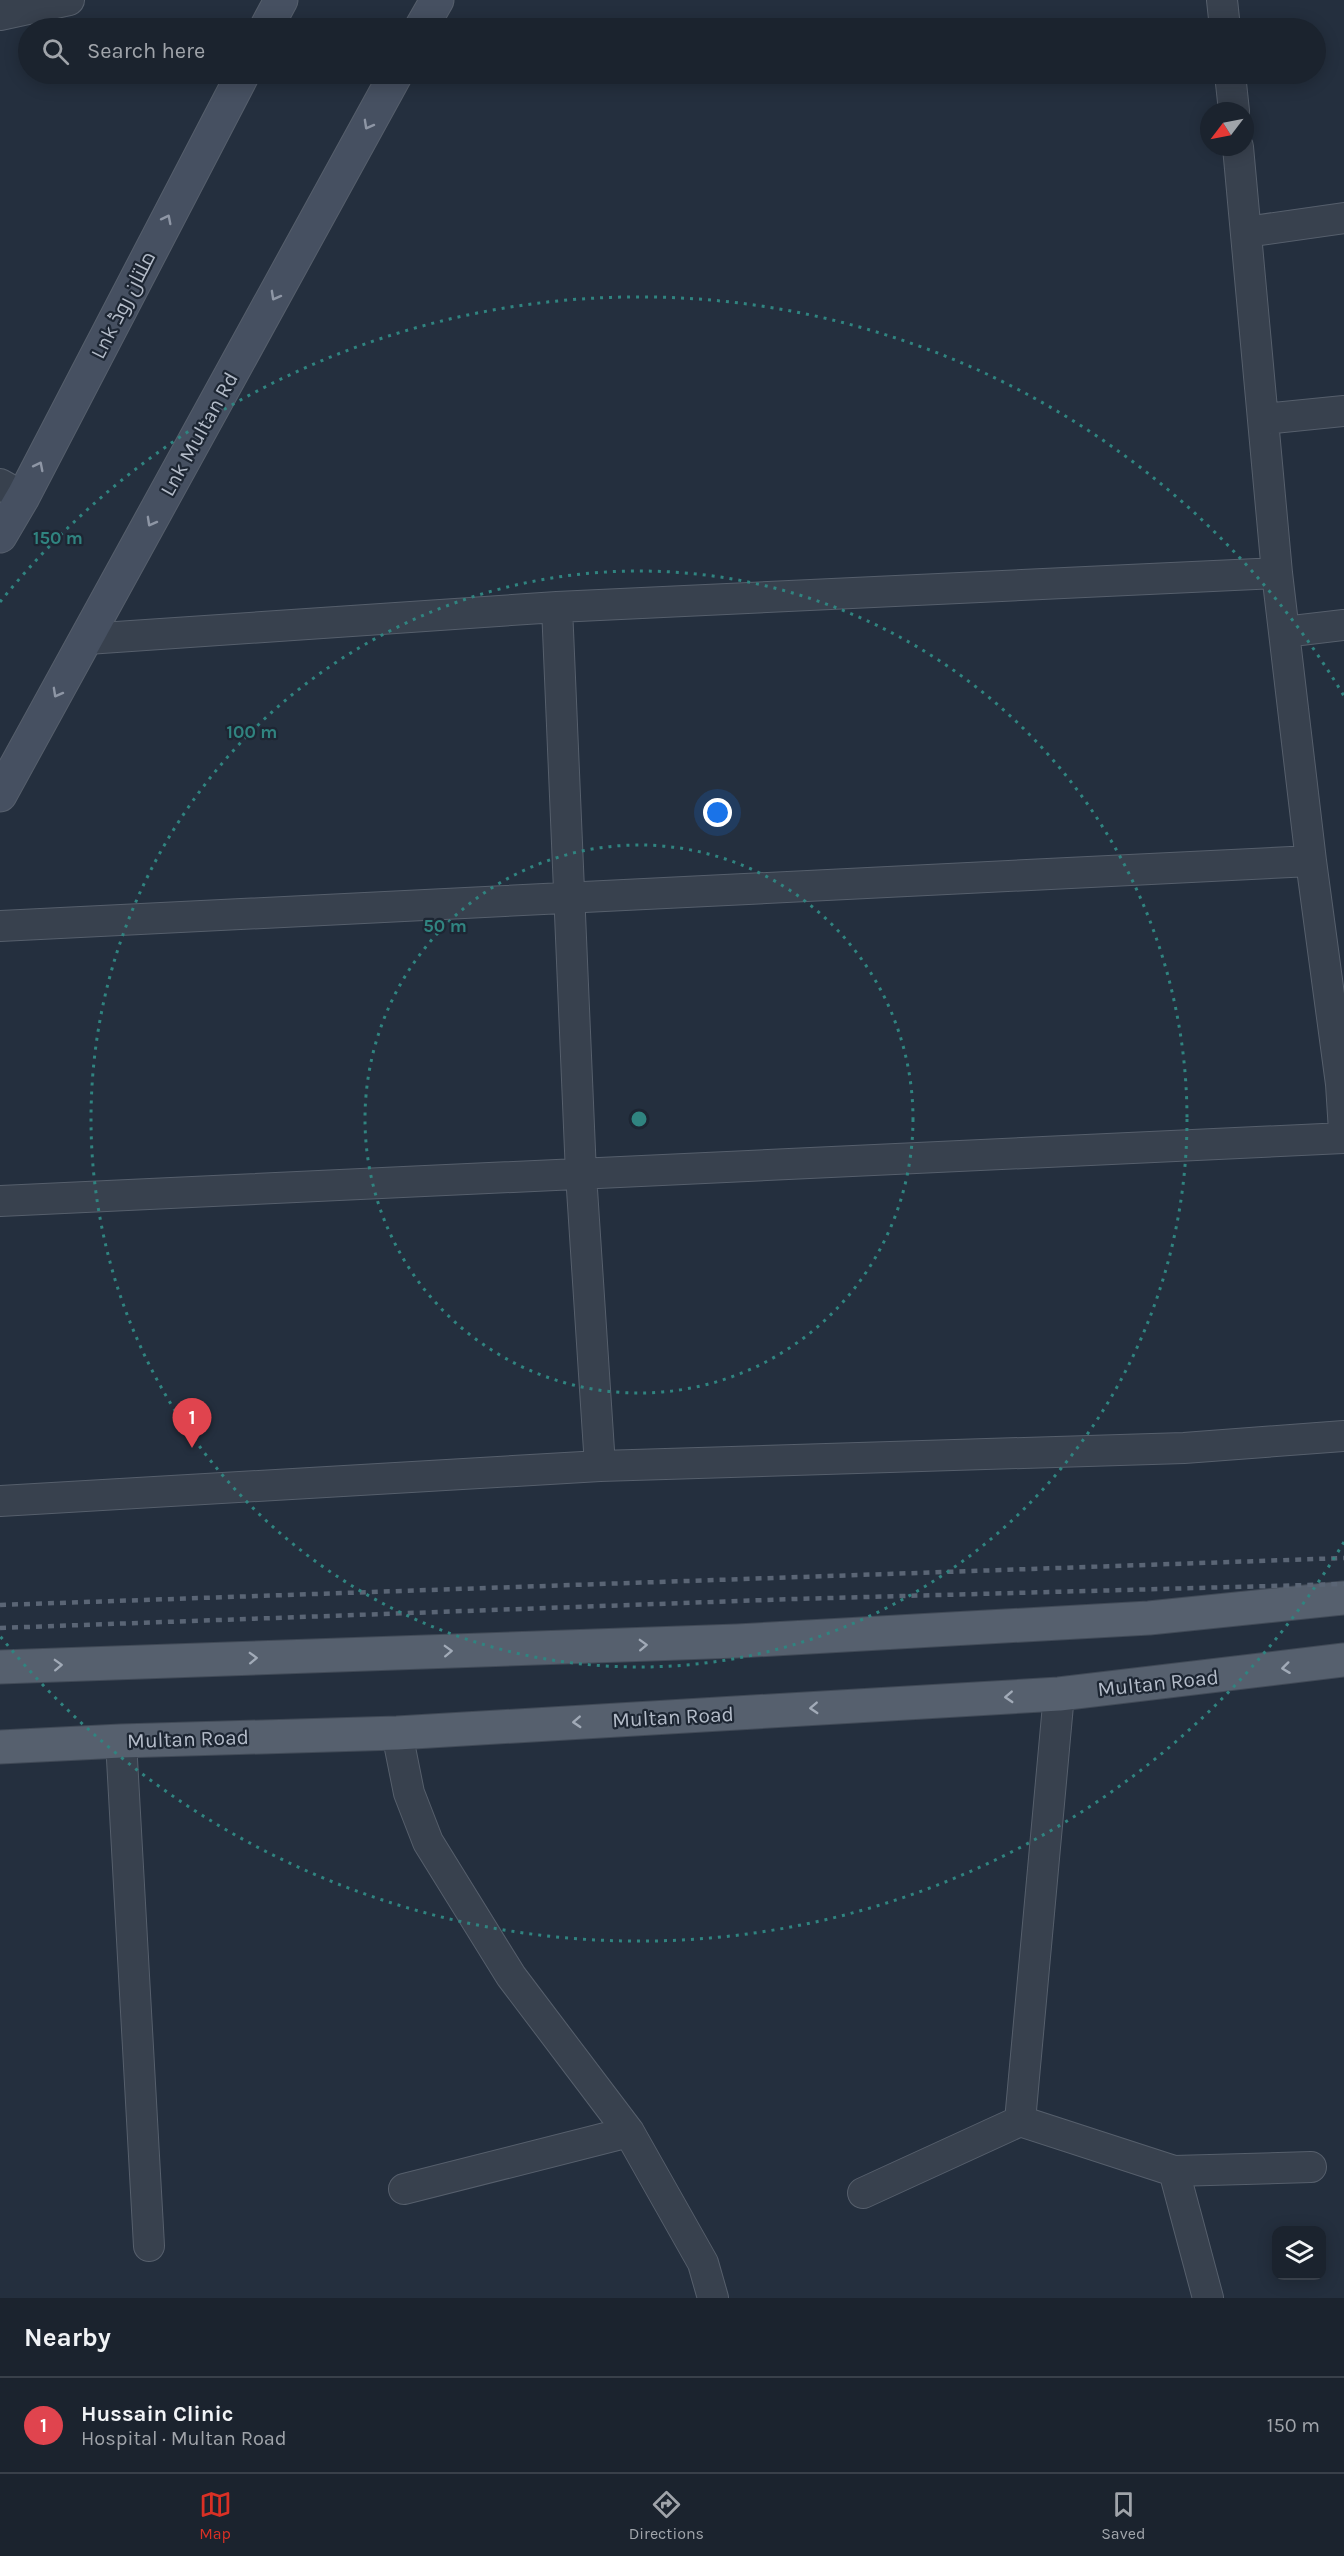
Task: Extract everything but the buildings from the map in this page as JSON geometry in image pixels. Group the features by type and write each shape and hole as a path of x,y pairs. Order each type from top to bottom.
{"main road":[{"path":"0,1667 749,1641 1149,1618 1344,1598"},
{"name":"Multan Road","path":"0,1747 397,1733 1059,1694 1344,1660"}],"street":[{"path":"0,15 69,0"},
{"path":"271,18 281,0"},
{"path":"427,18 437,0"},
{"path":"1222,0 1224,18"},
{"name":"Lnk ملتان روڈ","path":"0,536 12,490 237,84"},
{"name":"Lnk Multan Rd","path":"0,795 391,84"},
{"path":"1231,84 1233,102"},
{"path":"1239,156 1277,573 1311,861 1342,1084 1344,1131"},
{"path":"1246,232 1344,218"},
{"path":"1263,418 1344,411"},
{"path":"87,639 557,606 1277,573"},
{"path":"557,606 581,1174 600,1466"},
{"path":"1284,633 1344,625"},
{"path":"0,926 569,900 1311,861"},
{"path":"0,1201 1344,1138"},
{"path":"0,1500 600,1466 1184,1448 1344,1436"},
{"path":"1020,2121 1059,1694"},
{"path":"397,1733 410,1792 428,1842 511,1976 629,2132 703,2263 713,2298"},
{"path":"121,1741 149,2246"},
{"path":"863,2193 1020,2121 1174,2172 1311,2167"},
{"path":"404,2189 629,2132"},
{"path":"1174,2172 1208,2298"}],"railway":[{"path":"0,1605 1344,1558"},
{"path":"0,1628 793,1599 1344,1584"}],"place":[{"name":"Hussain Clinic","path":"192,1448"}]}
